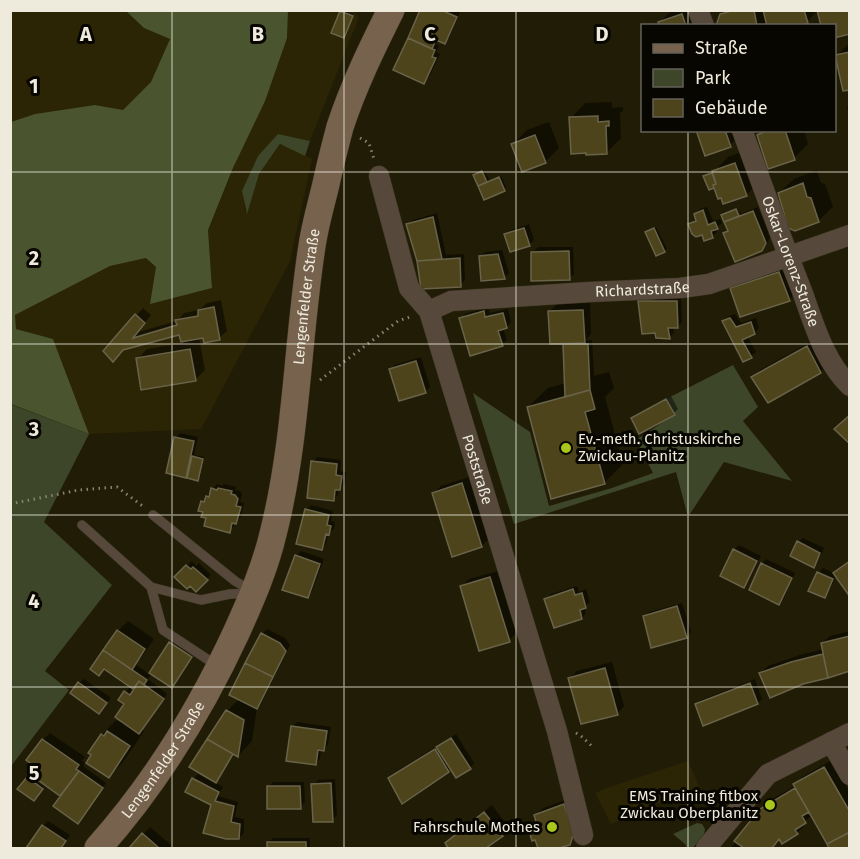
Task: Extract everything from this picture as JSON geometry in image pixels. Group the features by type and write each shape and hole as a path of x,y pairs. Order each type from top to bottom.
{"main road":[{"name":"Lengenfelder Straße","path":"98,849 158,772 202,702 255,593 273,535 284,483 312,244 322,200 341,126 368,56 391,10"}],"street":[{"name":"Oskar-Lorenz-Straße","path":"743,132 825,351 849,386"},
{"name":"Poststraße","path":"379,176 410,288 429,311 554,720 583,835"},
{"name":"Richardstraße","path":"429,311 451,301 680,288 709,284 849,234"},
{"path":"706,849 768,774 849,733"},
{"path":"831,742 849,775"}],"lane":[{"path":"153,514 235,580 255,593"},
{"path":"82,525 151,587 201,600 230,594 255,593"},
{"path":"151,587 162,630 220,668"}],"path":[{"path":"341,126 369,143 379,176"},
{"path":"296,385 312,386 398,321 429,311"},
{"path":"10,504 79,490 117,486 153,514"},
{"path":"581,736 594,748"}],"shaded area":[{"path":"11,11 126,11 144,28 170,39 151,82 123,110 95,105 35,114 11,122"},
{"path":"288,11 353,11 359,17 310,141 278,134 243,191 245,212 259,174 281,144 312,159 290,261 201,429 89,434 53,339 16,329 15,315 110,266 146,258 156,267 150,304 212,288 208,230 287,38"},
{"path":"688,761 699,786 611,824 595,793"}],"green space":[{"path":"126,11 288,11 287,38 265,101 233,168 208,230 212,288 150,304 156,267 146,258 110,266 15,315 16,329 53,339 89,434 11,404 11,122 35,114 95,105 123,110 151,82 170,39 144,28"},
{"path":"278,134 310,141 305,156 280,144 259,174 247,214 242,191 258,156"},
{"path":"733,365 758,407 743,421 792,481 724,462 688,517 676,472 514,524 473,393 530,432 549,506 612,488 653,473 636,440 674,415 666,399"},
{"path":"10,404 89,434 44,522 112,585 45,671 69,690 12,765 10,764"},
{"path":"697,823 702,824 705,829 704,834 693,848 687,848 673,834"}],"building":[{"path":"420,10 441,10 457,17 445,44 436,40 432,49 408,38"},
{"path":"735,10 754,10 757,24 717,24 720,14"},
{"path":"763,10 804,10 808,23 805,24 766,24"},
{"path":"817,10 850,10 850,34 836,38 836,24 820,24"},
{"path":"340,11 353,16 344,38 331,33"},
{"path":"682,14 685,24 658,24 658,22"},
{"path":"408,38 435,50 432,57 436,58 424,84 393,70"},
{"path":"850,52 850,90 843,91 836,55"},
{"path":"598,116 598,122 609,121 609,126 606,126 607,154 571,154 569,117"},
{"path":"697,132 726,132 731,147 705,156"},
{"path":"764,132 786,132 795,160 768,169 757,135"},
{"path":"535,135 546,163 522,172 511,144"},
{"path":"735,163 747,196 723,204 721,198 718,199 713,185 716,184 712,171"},
{"path":"482,171 487,182 478,186 473,175"},
{"path":"712,173 716,184 709,190 703,176"},
{"path":"499,177 505,191 484,200 478,186"},
{"path":"803,183 819,222 795,231 788,228 778,193"},
{"path":"736,209 739,216 724,222 721,215"},
{"path":"703,210 708,225 715,222 718,229 711,231 713,238 704,241 702,235 696,237 692,234 688,224 696,221 694,214"},
{"path":"753,211 766,243 762,251 735,262 723,233 728,231 724,222"},
{"path":"433,217 442,259 417,261 406,224"},
{"path":"524,228 530,246 510,252 504,234"},
{"path":"654,228 665,252 656,256 645,232"},
{"path":"569,251 570,280 531,281 531,252"},
{"path":"498,254 505,279 481,281 479,256"},
{"path":"460,258 461,287 421,289 417,261"},
{"path":"779,272 790,301 740,317 730,288"},
{"path":"638,301 677,301 678,328 668,328 670,339 656,338 655,333 642,334"},
{"path":"214,307 220,340 204,343 203,338 181,342 179,335 123,350 113,362 103,351 135,314 145,323 133,338 177,325 175,320 198,316 198,310"},
{"path":"583,310 585,343 550,344 548,311"},
{"path":"484,311 485,317 503,313 507,328 498,331 503,346 470,356 459,318"},
{"path":"730,318 736,327 751,322 755,334 742,340 752,358 743,362 722,321"},
{"path":"563,344 588,344 590,390 565,397"},
{"path":"807,346 821,373 768,403 751,377"},
{"path":"190,349 196,381 141,390 136,358"},
{"path":"416,361 426,393 399,401 389,369"},
{"name":"Ev.-meth. Christuskirche Zwickau-Planitz","path":"590,390 595,409 585,412 605,484 551,499 527,407"},
{"path":"666,399 675,415 639,434 631,418"},
{"path":"850,415 850,444 834,429"},
{"path":"174,437 194,441 186,478 166,473"},
{"path":"192,456 203,459 198,481 187,478"},
{"path":"311,461 337,464 336,475 342,476 340,490 335,490 334,501 307,498"},
{"path":"462,483 482,547 452,557 432,493"},
{"path":"211,488 232,491 231,494 238,499 236,506 241,507 236,524 232,523 230,533 204,526 206,518 201,517 203,512 198,511 201,501 204,502 206,496 209,497"},
{"path":"305,509 329,515 327,525 331,526 329,535 326,534 322,550 296,544"},
{"path":"797,541 820,553 814,568 790,556"},
{"path":"733,549 757,561 744,588 720,576"},
{"path":"295,555 320,564 308,598 282,590"},
{"path":"850,561 850,597 833,573"},
{"path":"761,563 792,578 779,605 749,590"},
{"path":"186,565 191,569 193,567 208,580 196,592 190,586 187,589 174,577"},
{"path":"817,572 833,579 825,598 808,591"},
{"path":"490,577 510,642 479,651 460,586"},
{"path":"573,589 575,595 582,593 586,608 580,610 582,619 554,628 544,599"},
{"path":"677,606 687,638 651,648 643,616"},
{"path":"117,630 145,649 132,670 103,650"},
{"path":"261,633 280,643 286,651 273,677 245,663"},
{"path":"850,636 850,671 828,678 821,643"},
{"path":"169,642 192,657 172,688 149,673"},
{"path":"103,650 147,680 144,685 139,681 133,689 104,669 99,676 90,669"},
{"path":"823,654 828,678 803,684 770,698 759,673"},
{"path":"245,663 273,677 257,709 229,695"},
{"path":"605,668 618,715 581,724 568,678"},
{"path":"139,681 164,699 139,734 115,717 124,704 118,700 124,691 130,695"},
{"path":"78,682 107,703 99,714 70,693"},
{"path":"750,683 758,704 703,726 695,704"},
{"path":"226,710 244,720 238,757 207,739"},
{"path":"291,726 327,731 324,751 318,750 316,765 286,761"},
{"path":"107,731 130,746 109,778 86,763 91,755 88,753 101,734 104,736"},
{"path":"451,738 471,769 456,778 436,747"},
{"path":"42,739 79,765 76,769 79,771 60,796 38,780 38,769 26,760"},
{"path":"207,739 233,754 216,783 189,767"},
{"path":"435,749 449,772 402,804 388,778"},
{"path":"824,767 850,812 850,832 827,844 793,784"},
{"path":"79,771 103,788 78,824 53,806"},
{"path":"27,777 43,789 34,801 17,789"},
{"path":"192,778 219,792 215,801 234,806 231,822 240,824 239,839 226,839 203,833 211,805 185,792"},
{"path":"331,783 333,822 313,822 311,784"},
{"path":"267,786 300,786 301,809 267,809"},
{"path":"795,788 809,812 802,816 806,823 795,830 798,834 782,844 779,839 772,848 744,848 734,841 760,809"},
{"name":"Fahrschule Mothes","path":"564,804 574,833 570,845 559,848 538,848 535,840 532,841 528,828 537,825 534,815"},
{"path":"484,812 503,836 486,848 448,848 445,843"},
{"path":"42,825 66,841 61,848 26,848"},
{"path":"850,832 850,848 829,848 827,844"},
{"path":"142,833 159,848 129,848"},
{"path":"267,842 306,842 306,848 267,848"}],"place":[{"name":"Ev.-meth. Christuskirche Zwickau-Planitz","path":"566,448"},
{"name":"EMS Training fitbox Zwickau Oberplanitz","path":"770,805"},
{"name":"Fahrschule Mothes","path":"552,827"}]}
